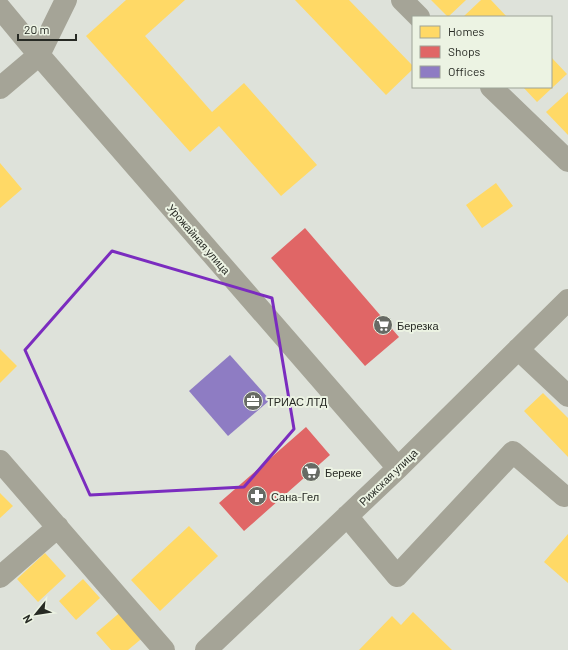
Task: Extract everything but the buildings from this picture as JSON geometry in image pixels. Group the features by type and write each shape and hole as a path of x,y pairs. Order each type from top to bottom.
{"street":[{"path":"0,88 39,55 66,0"},
{"path":"402,0 418,16"},
{"name":"Урожайная улица","path":"0,8 39,55 398,468"},
{"path":"492,88 568,161"},
{"name":"Рижская улица","path":"206,650 398,468 568,300"},
{"path":"518,349 568,396"},
{"path":"347,516 397,576 513,452 564,496"},
{"path":"0,461 164,650"},
{"path":"0,577 58,527"}],"highlighted area":[{"path":"112,251 272,298 294,429 244,487 90,495 25,350"}],"place":[{"name":"Березка","path":"383,325"},
{"name":"ТРИАС ЛТД","path":"253,401"},
{"name":"Береке","path":"311,472"},
{"name":"Сана-Гел","path":"257,496"}]}
